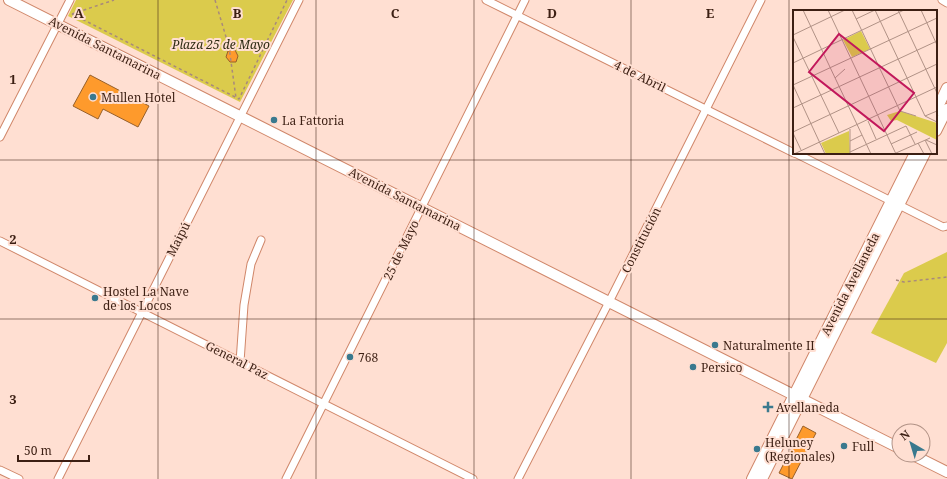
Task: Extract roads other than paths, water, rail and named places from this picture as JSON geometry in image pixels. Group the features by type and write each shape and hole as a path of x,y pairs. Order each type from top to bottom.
{"main road":[{"name":"Avenida Santamarina","path":"10,0 891,444"},
{"path":"937,109 947,88"},
{"path":"937,129 947,109"},
{"name":"Avenida Avellaneda","path":"895,203 915,154"},
{"name":"Avenida Avellaneda","path":"752,479 798,397 895,203 924,154"},
{"name":"Avenida Avellaneda","path":"762,479 798,397"},
{"path":"929,463 947,472"}],"street":[{"path":"0,136 70,0"},
{"name":"Maipú","path":"58,479 299,0"},
{"name":"4 de Abril","path":"486,0 793,152"},
{"name":"25 de Mayo","path":"286,479 525,0"},
{"name":"Constitución","path":"518,479 761,0"},
{"path":"942,0 947,3"},
{"name":"4 de Abril","path":"796,154 943,227 947,226"},
{"path":"240,362 244,306 249,271 261,240"},
{"name":"General Paz","path":"0,241 473,479"},
{"path":"0,470 19,479"}],"place":[{"name":"Mullen Hotel","path":"93,97"},
{"name":"La Fattoria","path":"274,120"},
{"name":"Hostel La Nave de los Locos","path":"95,298"},
{"name":"Naturalmente II","path":"715,345"},
{"name":"768","path":"350,357"},
{"name":"Persico","path":"693,367"},
{"name":"Avellaneda","path":"768,407"},
{"name":"Full","path":"844,446"},
{"name":"Heluney (Regionales)","path":"757,449"}],"park label":[{"name":"Plaza 25 de Mayo","path":"221,44"}]}
